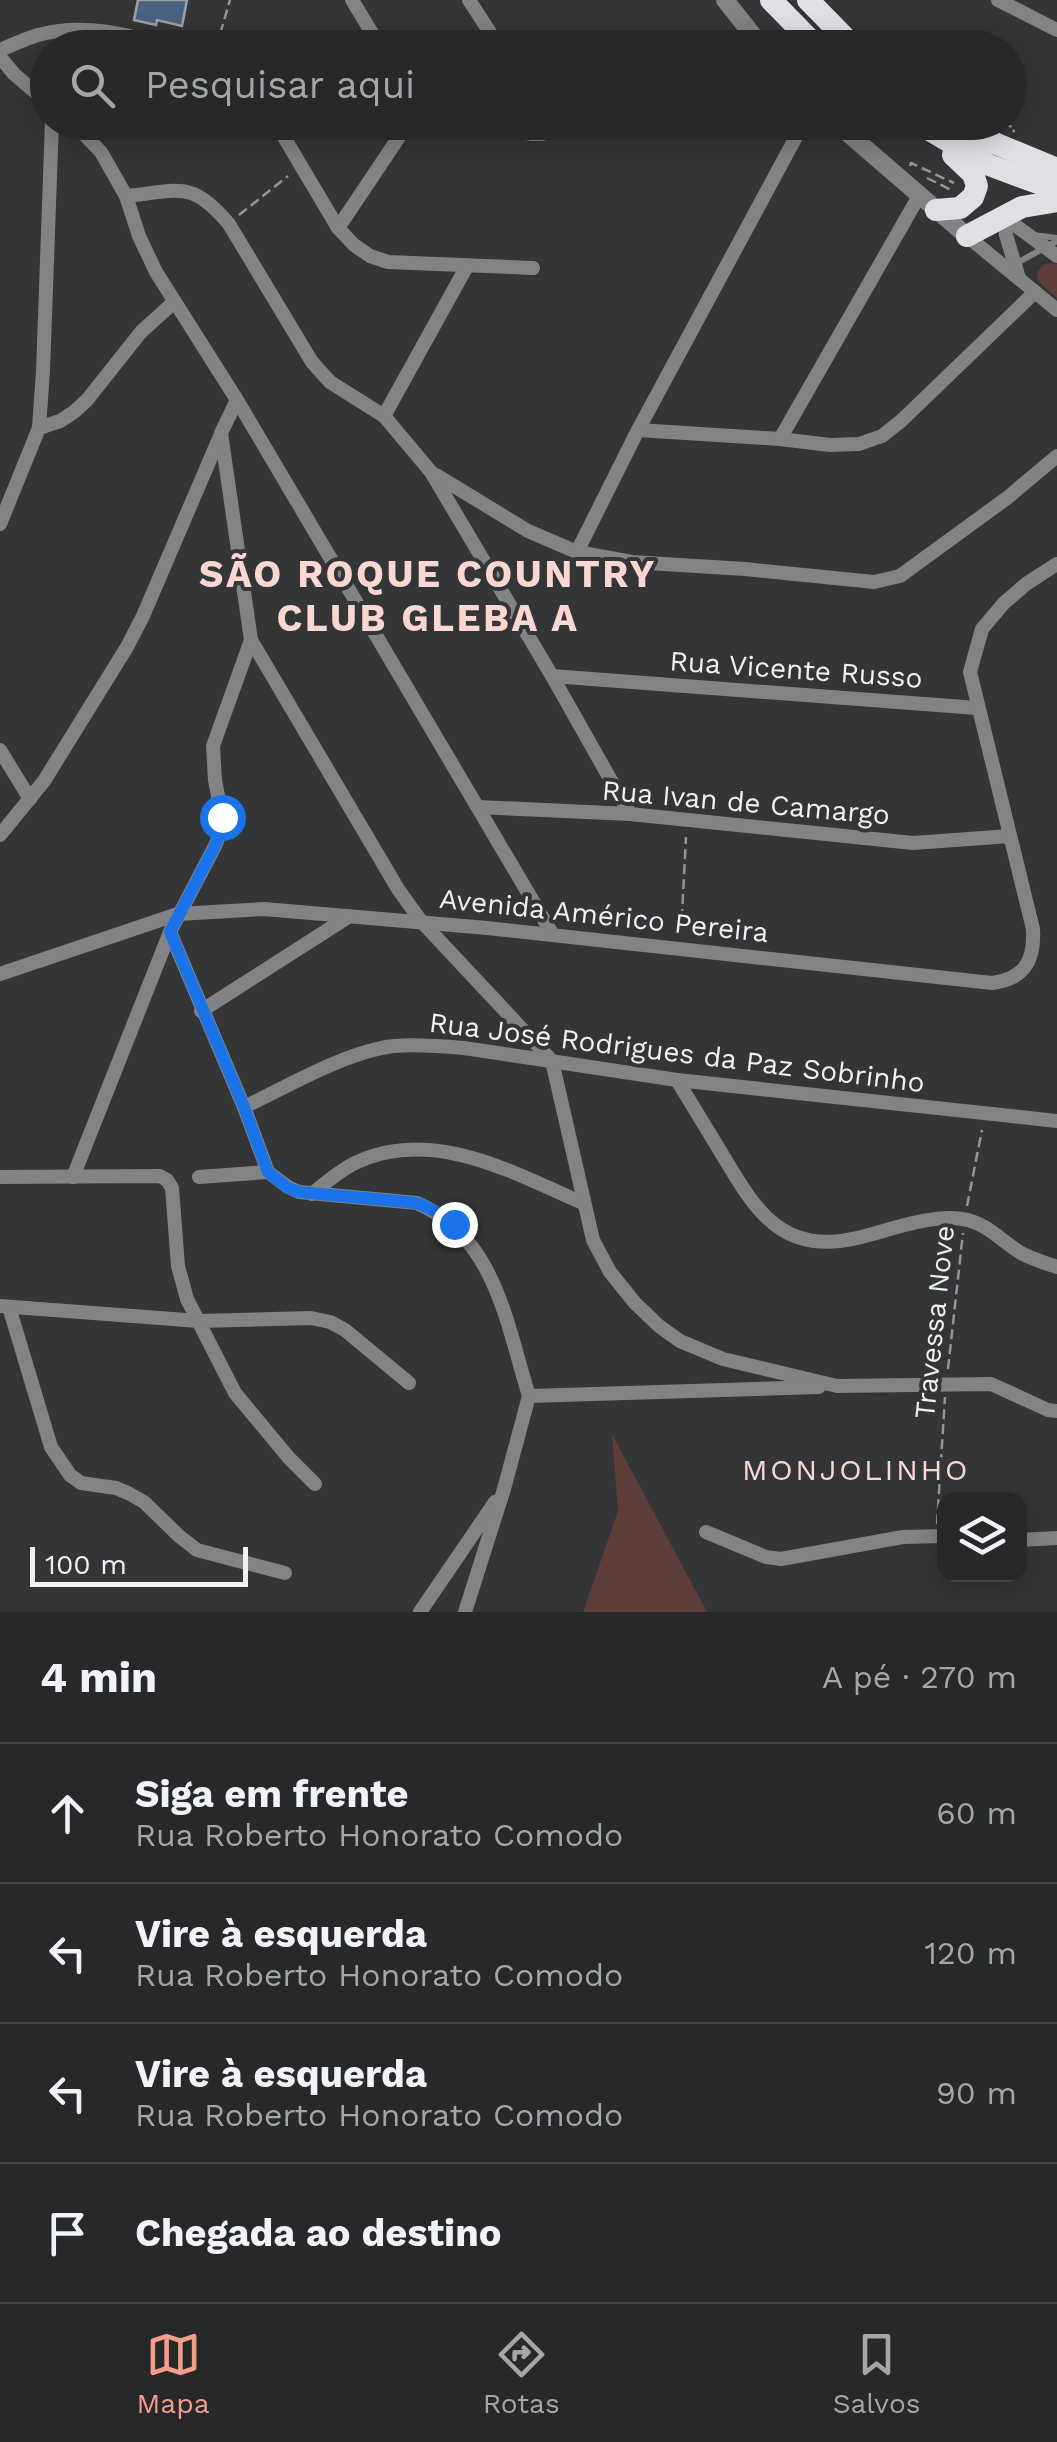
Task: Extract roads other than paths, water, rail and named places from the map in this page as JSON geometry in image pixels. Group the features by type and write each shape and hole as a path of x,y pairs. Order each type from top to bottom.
{"highway":[{"path":"771,0 800,30"},
{"path":"808,0 837,30"},
{"path":"928,203 960,208 973,197 976,186 973,174 935,140"},
{"path":"945,140 989,165 1057,190"},
{"path":"988,140 1057,169"},
{"path":"967,236 1022,207 1057,201"}],"street":[{"path":"352,0 370,30"},
{"path":"725,0 749,30"},
{"path":"998,0 1057,30"},
{"path":"472,2 489,30"},
{"path":"66,30 97,30"},
{"path":"30,39 0,54 14,74 30,87"},
{"path":"0,524 39,428 51,140"},
{"path":"89,140 101,152 126,196 156,272 237,400 553,934"},
{"path":"285,140 338,228 354,246 370,256 388,262 533,268"},
{"path":"338,228 396,140"},
{"path":"577,552 794,140"},
{"path":"855,140 967,236 1016,271 1057,310"},
{"path":"126,196 186,190 212,204 229,224 320,373 384,416 431,472 630,814"},
{"path":"780,439 928,203"},
{"path":"1004,218 1028,235 1054,246"},
{"path":"1004,218 1016,271"},
{"path":"384,416 467,266"},
{"path":"638,430 830,446 860,444 882,436 901,422 1035,292"},
{"path":"39,428 74,412 87,400 141,332 174,302"},
{"path":"0,835 30,799 135,632 237,400"},
{"path":"221,433 251,640 398,890 421,921 552,1061 593,1240 610,1272 635,1303 680,1341 723,1359 837,1386"},
{"path":"431,472 528,531 577,552 632,562 874,582 900,576 1007,498 1057,456"},
{"path":"1010,836 970,672 982,629 1004,603 1057,564"},
{"path":"74,1177 170,932 221,830 213,746 251,640"},
{"name":"Rua Vicente Russo","path":"552,676 977,708"},
{"path":"0,750 30,799"},
{"name":"Rua Ivan de Camargo","path":"478,807 630,814 913,843 1010,836"},
{"name":"Avenida Américo Pereira","path":"0,974 178,914 264,908 553,934 992,983 1008,981 1021,972 1034,942 1010,836"},
{"path":"201,1012 348,916"},
{"path":"170,932 268,1172 288,1188 312,1194 417,1203 435,1211 472,1242 497,1291 530,1396 465,1612"},
{"name":"Rua José Rodrigues da Paz Sobrinho","path":"244,1107 351,1057 394,1046 464,1048 678,1080 1057,1122"},
{"path":"678,1080 746,1195 776,1227 800,1237 848,1240 946,1218 964,1219 987,1228 1022,1254 1057,1267"},
{"path":"312,1194 346,1168 368,1158 406,1150 433,1150 470,1156 583,1203"},
{"path":"199,1177 268,1172"},
{"path":"0,1177 160,1176 168,1180 181,1283 199,1321 235,1393 315,1484"},
{"path":"285,1572 196,1550 144,1502 128,1493 80,1483 70,1476 51,1447 4,1307 199,1321 312,1318 330,1322 358,1339 410,1383"},
{"path":"530,1396 991,1384 1057,1412"},
{"path":"420,1612 504,1489"},
{"path":"706,1532 766,1557 781,1559 903,1537 937,1536"},
{"path":"1027,1540 1057,1538"}],"lane":[{"path":"1016,271 1054,246"}],"district":[{"name":"SÃO ROQUE COUNTRY CLUB GLEBA A","path":"428,596"},
{"name":"MONJOLINHO","path":"856,1470"}]}
